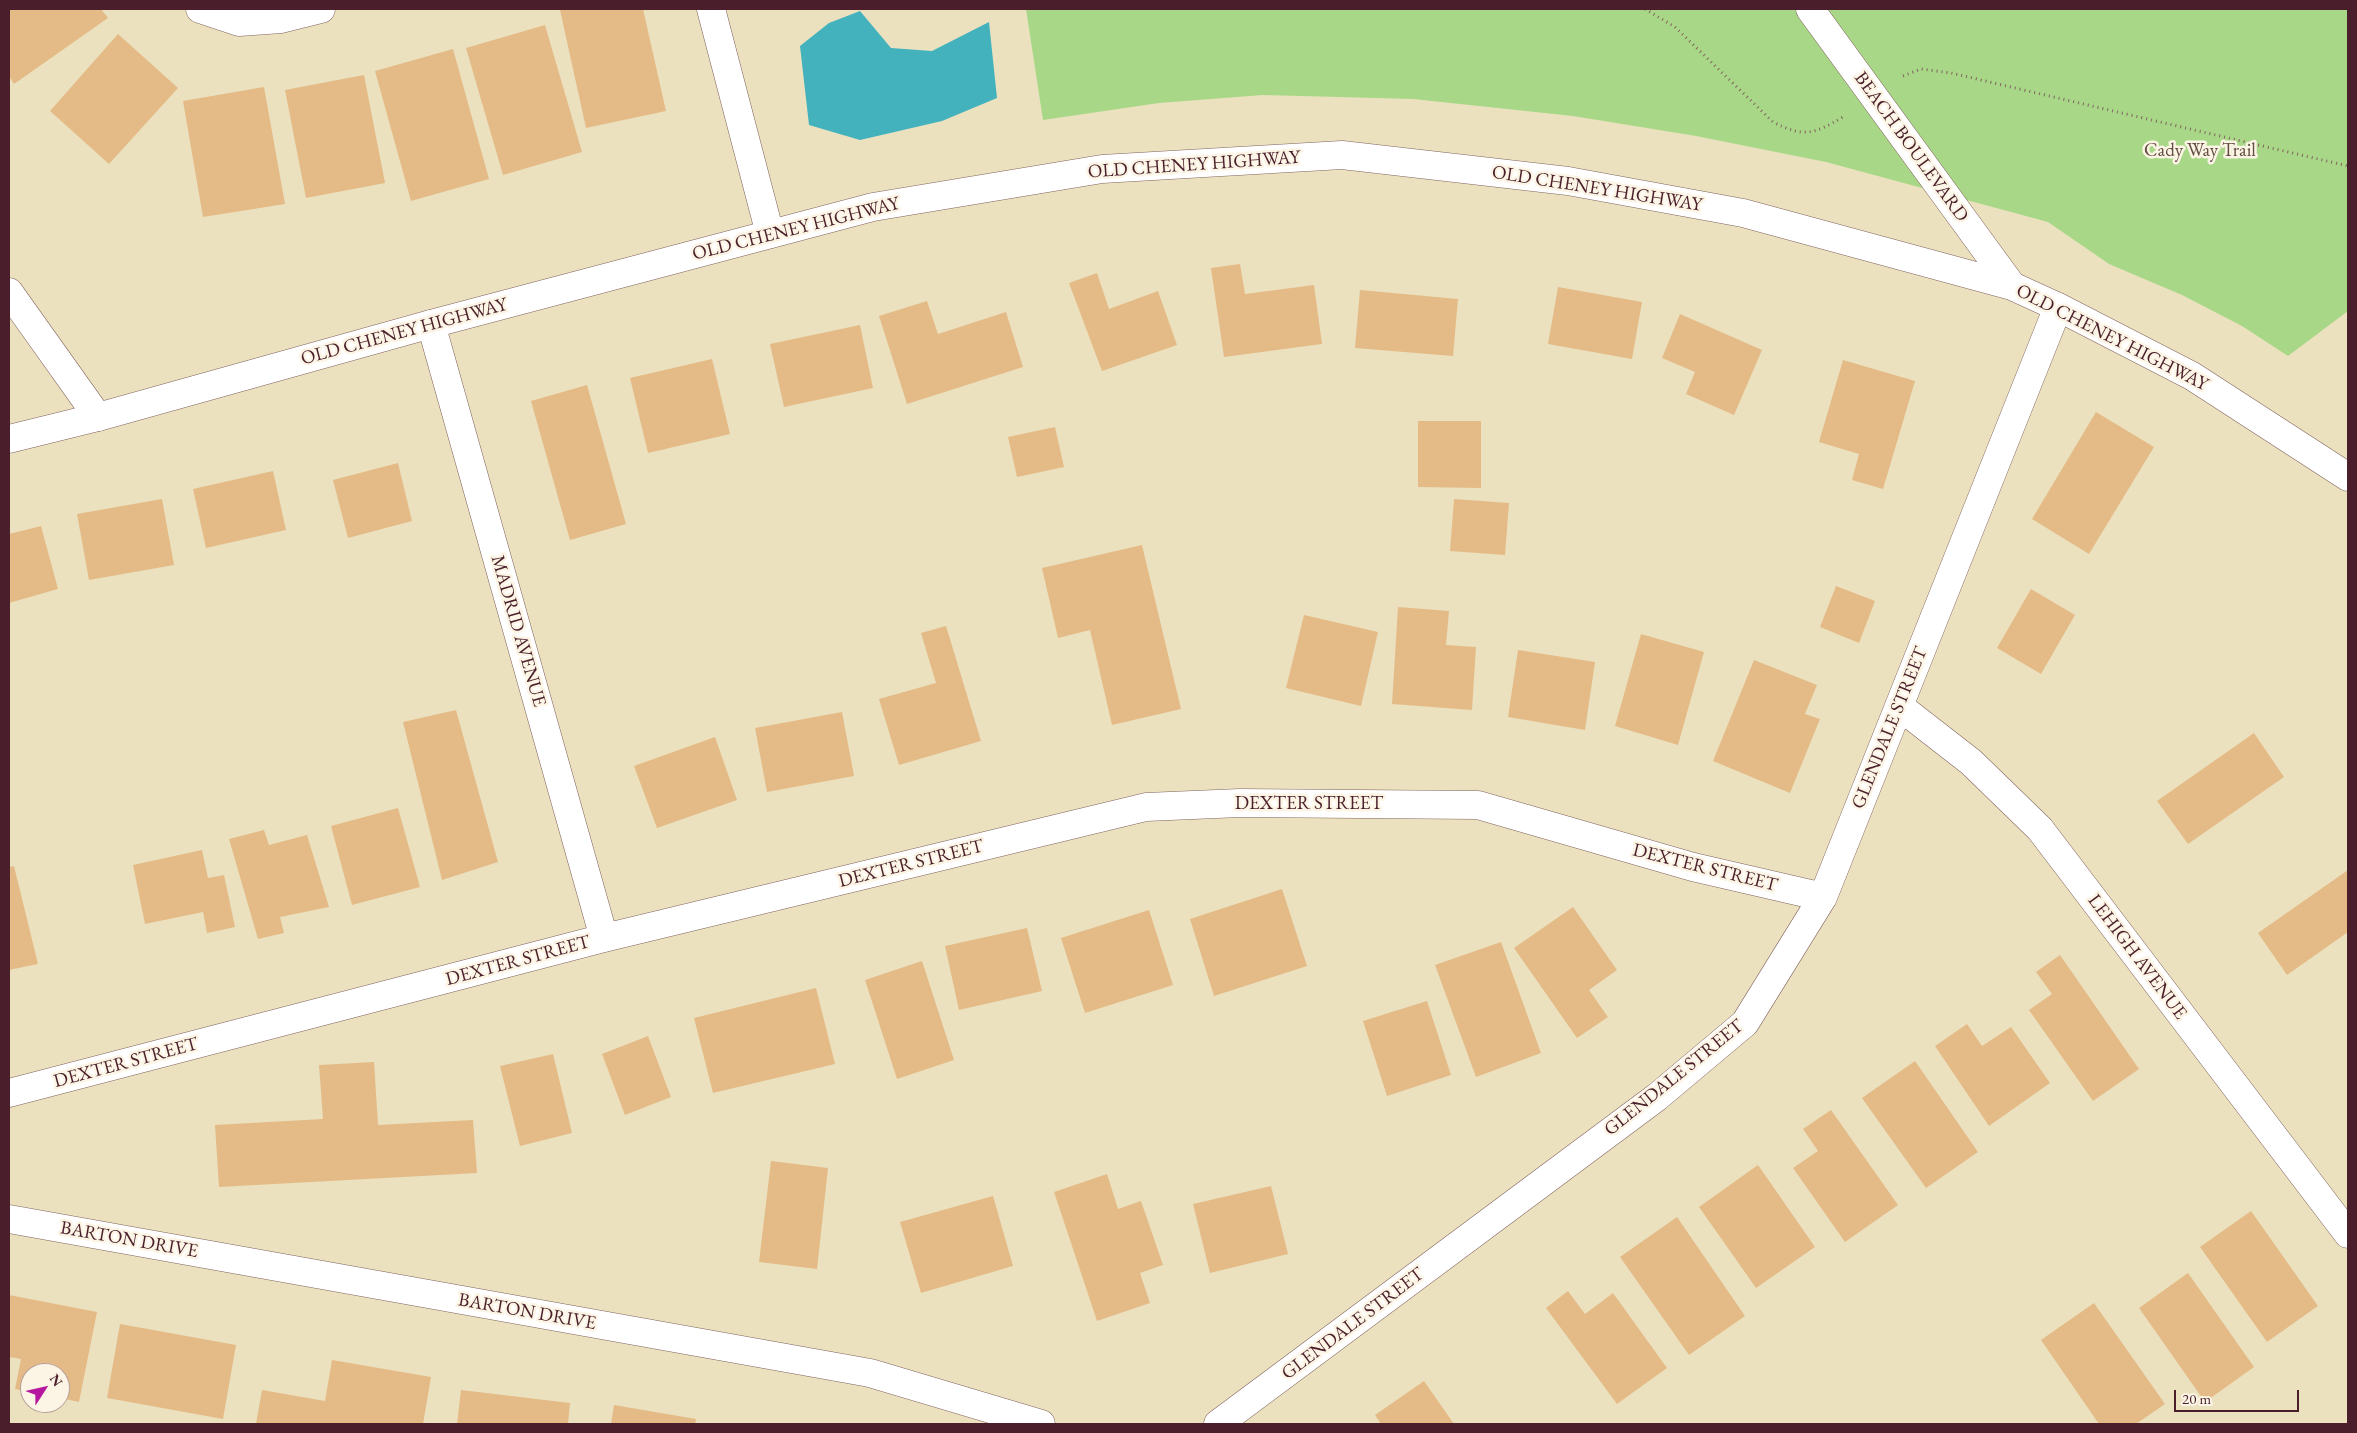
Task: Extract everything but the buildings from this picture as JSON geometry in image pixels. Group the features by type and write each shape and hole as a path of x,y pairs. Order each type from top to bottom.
{"street":[{"path":"200,9 240,22 281,19 321,9"},
{"path":"711,9 770,234"},
{"name":"BEACH BOULEVARD","path":"1810,9 2012,286"},
{"name":"OLD CHENEY HIGHWAY","path":"9,438 98,417 431,324 873,207 1102,169 1342,155 1568,181 1743,213 2012,286 2058,307 2192,376 2348,477"},
{"path":"9,292 98,417"},
{"name":"GLENDALE STREET","path":"1218,1424 1657,1097 1745,1023 1823,897 2058,307"},
{"name":"MADRID AVENUE","path":"431,324 604,938"},
{"name":"LEHIGH AVENUE","path":"1899,706 1971,762 2040,829 2348,1234"},
{"name":"DEXTER STREET","path":"9,1094 604,938 1146,807 1240,802 1478,805 1693,866 1823,897"},
{"name":"BARTON DRIVE","path":"9,1219 870,1373 1041,1424"}],"path":[{"path":"1645,9 1675,27 1773,122 1793,132 1812,132 1848,115"},
{"path":"1900,77 1921,69 1951,73 2348,166"}],"green space":[{"name":"Cady Way Trail","path":"1026,9 2348,9 2348,311 2288,356 2242,326 2182,295 2109,264 2048,222 1826,162 1696,136 1573,116 1413,99 1263,95 1159,103 1043,120"}],"water":[{"path":"860,11 891,48 932,51 989,22 997,98 942,121 860,140 809,125 800,46 829,23"}]}
